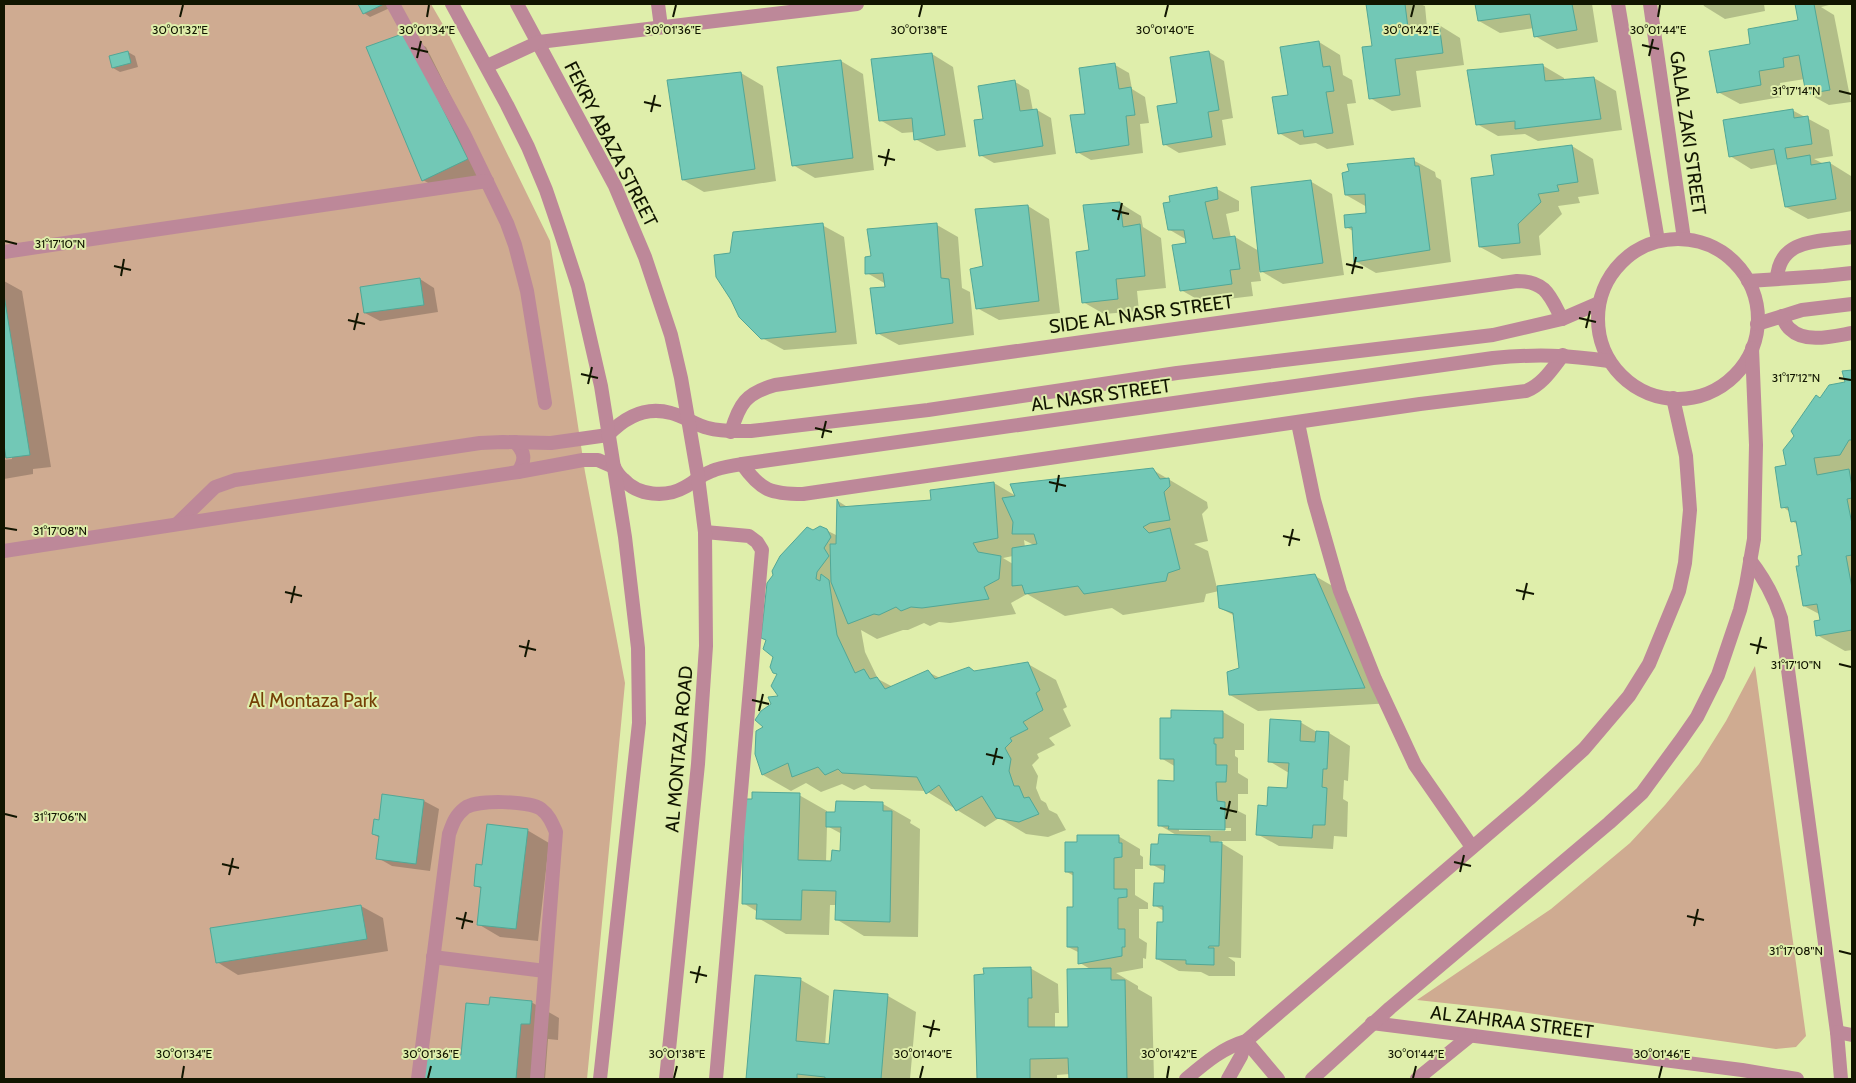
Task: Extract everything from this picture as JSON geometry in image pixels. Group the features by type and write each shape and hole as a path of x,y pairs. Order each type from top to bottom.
{"street":[{"path":"393,4 440,88 507,223 522,268 527,291 544,403"},
{"path":"452,4 487,66 528,147 561,234 578,286 601,386 625,537 638,648 640,723 600,1079"},
{"name":"FEKRY ABAZA STREET","path":"518,4 627,211 652,275 671,335 690,421"},
{"path":"658,4 662,27"},
{"path":"487,66 539,42 856,4"},
{"path":"1618,4 1658,241"},
{"name":"GALAL ZAKI STREET","path":"1650,4 1684,239"},
{"path":"4,252 487,181"},
{"path":"1777,278 1778,267 1783,257 1791,249 1802,244 1852,237"},
{"path":"1312,1079 1372,1024 1642,793 1696,717 1718,674 1740,610 1754,539 1756,445 1752,348 1757,324 1757,309 1754,294 1748,280 1736,264 1722,252 1704,243 1684,239 1658,241 1631,253 1610,276 1599,303 1597,323 1601,343 1610,360 1626,379 1648,393 1672,398 1689,398 1706,394 1721,386 1734,375 1745,362 1752,348"},
{"path":"1748,280 1824,276 1852,272"},
{"name":"SIDE AL NASR STREET","path":"731,432 737,412 746,399 759,389 775,385 1471,287 1529,281 1540,285 1549,293 1562,319"},
{"name":"AL NASR STREET","path":"608,435 630,417 644,412 672,413 708,428 731,432 928,410 1178,373 1493,335 1562,319 1599,303"},
{"path":"1757,324 1802,310 1852,304"},
{"path":"1782,316 1789,329 1797,335 1808,338 1852,334"},
{"path":"742,464 753,480 767,490 784,494 803,494 1526,391 1542,381 1563,355"},
{"name":"AL NASR STREET","path":"614,466 623,480 637,490 653,494 670,494 712,471 742,464 1493,358 1563,355 1610,360"},
{"path":"1186,1079 1218,1054 1231,1046 1246,1041 1472,848 1584,749 1629,696 1649,664 1679,591 1684,563 1690,510 1686,456 1672,398"},
{"name":"AL MONTAZA ROAD","path":"666,1079 698,764 706,646 705,532 690,421"},
{"path":"1298,423 1314,500 1340,591 1374,679 1415,765 1472,848"},
{"path":"178,523 215,488 235,480 480,443 551,443 608,435"},
{"path":"515,442 522,448 524,456 523,465 518,472"},
{"path":"4,551 518,472 583,460 598,460 614,466"},
{"path":"705,532 750,536 762,550 716,1079"},
{"path":"1750,560 1764,577 1774,597 1781,618 1837,1032 1841,1079"},
{"path":"418,1079 449,834 454,818 467,807 483,802 528,804 541,809 551,819 556,832 537,1079"},
{"path":"433,958 546,970"},
{"name":"AL ZAHRAA STREET","path":"1372,1024 1470,1036 1741,1075 1797,1079"},
{"path":"1837,1032 1852,1035"},
{"path":"1418,1079 1470,1036"},
{"path":"1228,1079 1241,1056 1246,1041"},
{"path":"1246,1041 1278,1079"}],"green space":[{"name":"Al Montaza Park","path":"4,4 431,4 449,35 550,241 585,472 625,683 587,1079 4,1079"},
{"path":"1755,666 1806,1036 1796,1047 1776,1049 1500,1009 1417,1000 1551,909 1630,843 1699,764 1726,721"}],"building":[{"path":"358,4 384,4 363,14"},
{"path":"1366,4 1405,4 1408,28 1439,24 1443,53 1395,59 1400,95 1369,99 1362,47 1372,46"},
{"path":"1475,4 1572,4 1577,30 1534,37 1530,14 1478,21"},
{"path":"1795,4 1814,4 1830,90 1806,94 1799,55 1783,58 1784,67 1759,71 1761,85 1717,93 1709,51 1750,44 1748,29 1798,20"},
{"path":"405,33 468,159 422,181 366,47"},
{"path":"1319,41 1323,67 1330,66 1334,91 1326,92 1333,133 1304,137 1303,130 1278,134 1272,97 1288,95 1280,47"},
{"path":"128,51 131,63 112,68 109,56"},
{"path":"1209,51 1219,110 1208,112 1212,137 1163,145 1157,106 1177,103 1170,57"},
{"path":"932,53 945,135 914,140 912,118 879,121 871,59"},
{"path":"841,60 853,158 792,166 777,67"},
{"path":"1115,63 1119,89 1131,87 1135,115 1126,116 1129,145 1076,153 1070,115 1085,114 1079,68"},
{"path":"1543,64 1545,81 1594,77 1601,119 1515,129 1515,121 1476,125 1467,70"},
{"path":"741,72 755,169 682,180 667,80"},
{"path":"1015,80 1020,111 1037,109 1043,146 979,156 974,120 983,119 978,86"},
{"path":"1793,109 1794,118 1808,116 1812,144 1785,148 1787,159 1810,155 1811,165 1830,162 1836,199 1785,207 1774,149 1729,157 1723,120"},
{"path":"1572,145 1578,182 1557,185 1559,191 1538,194 1541,202 1518,224 1520,243 1479,247 1471,178 1494,175 1491,155"},
{"path":"1414,158 1415,166 1419,166 1430,250 1354,262 1352,227 1345,228 1344,215 1366,213 1365,194 1345,195 1342,173 1349,171 1347,164"},
{"path":"1311,180 1323,263 1260,272 1251,187"},
{"path":"1217,187 1218,199 1205,202 1213,239 1235,236 1240,269 1230,270 1232,284 1180,291 1172,245 1186,243 1184,230 1168,230 1163,203 1170,202 1169,196"},
{"path":"1120,202 1123,227 1140,224 1145,276 1116,279 1118,299 1082,303 1076,252 1089,250 1083,205"},
{"path":"1028,205 1039,301 976,309 970,269 983,266 975,209"},
{"path":"823,223 836,332 761,339 739,317 731,300 716,277 714,255 730,253 733,232"},
{"path":"937,223 941,278 949,279 953,323 876,334 870,288 885,287 883,273 865,274 865,257 871,256 867,229"},
{"path":"420,278 424,305 364,313 360,287"},
{"path":"4,295 30,455 6,458 4,445"},
{"path":"1852,370 1852,440 1849,440 1840,455 1814,458 1817,475 1849,469 1852,498 1847,499 1852,524 1852,555 1846,556 1852,588 1852,630 1816,636 1814,621 1820,620 1817,604 1803,606 1796,566 1799,566 1798,556 1802,555 1796,521 1791,522 1788,507 1781,508 1775,467 1786,465 1783,450 1794,436 1791,431 1816,395 1820,398 1829,385 1845,382 1842,371"},
{"path":"1153,468 1160,479 1169,478 1170,486 1164,492 1170,520 1150,523 1143,527 1149,533 1170,528 1180,569 1168,573 1166,581 1084,594 1078,586 1025,594 1022,585 1012,586 1012,548 1037,544 1034,534 1012,534 1013,522 1002,498 1015,496 1010,484"},
{"path":"994,482 998,538 973,543 978,552 1001,556 999,579 984,587 989,599 922,608 911,607 901,611 896,607 879,615 874,614 848,624 831,582 830,544 836,544 837,499 840,507 931,500 930,490"},
{"path":"820,526 827,529 831,537 824,548 829,556 817,572 816,579 820,581 821,574 829,580 837,635 855,673 864,669 870,679 877,677 885,689 928,670 935,679 969,667 974,671 1028,662 1040,690 1036,693 1043,710 1023,722 1028,729 1010,738 1012,741 1005,748 1011,759 1009,771 1014,786 1019,786 1024,798 1029,797 1039,814 1019,822 996,818 982,796 956,811 939,785 926,794 917,777 842,773 838,769 825,775 818,767 792,777 788,763 762,775 755,754 756,731 763,727 755,720 761,711 771,704 768,697 778,696 771,686 777,674 773,673 770,667 773,657 763,649 766,640 761,638 767,583 773,575 772,571 780,556 807,527 813,530"},
{"path":"1315,574 1365,688 1229,695 1227,672 1239,668 1233,613 1219,608 1217,586"},
{"path":"1171,710 1223,711 1223,738 1214,738 1214,744 1216,744 1216,765 1227,765 1226,782 1216,782 1217,801 1225,802 1225,830 1168,829 1169,826 1158,826 1158,780 1174,781 1174,759 1160,759 1160,718 1171,718"},
{"path":"1270,719 1301,721 1300,741 1315,742 1316,731 1329,732 1327,769 1323,769 1322,787 1327,788 1325,825 1313,825 1312,838 1256,835 1258,805 1267,806 1268,787 1287,788 1289,763 1268,762"},
{"path":"752,792 800,793 798,860 831,861 832,850 840,851 841,827 826,827 826,812 835,812 836,801 883,802 883,811 892,811 890,922 835,920 836,891 802,890 801,920 756,919 757,904 742,904 744,799 752,799"},
{"path":"382,794 424,800 416,864 376,859 379,836 372,834 374,819 379,820"},
{"path":"487,824 528,829 516,929 477,925 481,887 474,886 476,864 482,865"},
{"path":"1159,834 1210,836 1210,842 1222,842 1219,946 1209,946 1208,948 1214,948 1214,965 1186,964 1186,960 1156,959 1157,922 1163,922 1163,906 1153,906 1154,883 1164,883 1165,865 1150,865 1151,844 1158,844"},
{"path":"1077,835 1119,835 1119,843 1122,843 1122,857 1114,858 1114,889 1127,889 1127,897 1118,898 1118,929 1125,929 1125,947 1122,947 1122,956 1078,964 1078,947 1067,947 1067,907 1073,907 1073,872 1065,872 1065,842 1077,842"},
{"path":"361,905 367,939 216,963 210,928"},
{"path":"1031,967 1032,998 1028,998 1028,1027 1068,1027 1067,969 1111,968 1111,980 1125,980 1127,1079 1069,1079 1068,1058 1030,1059 1030,1079 977,1079 974,975 984,974 983,968"},
{"path":"755,975 801,978 796,1041 829,1044 834,990 888,994 881,1079 825,1079 825,1077 797,1074 797,1079 746,1079"},
{"path":"490,997 532,1001 530,1024 521,1024 516,1079 422,1079 424,1051 461,1055 466,1003 489,1005"}]}
